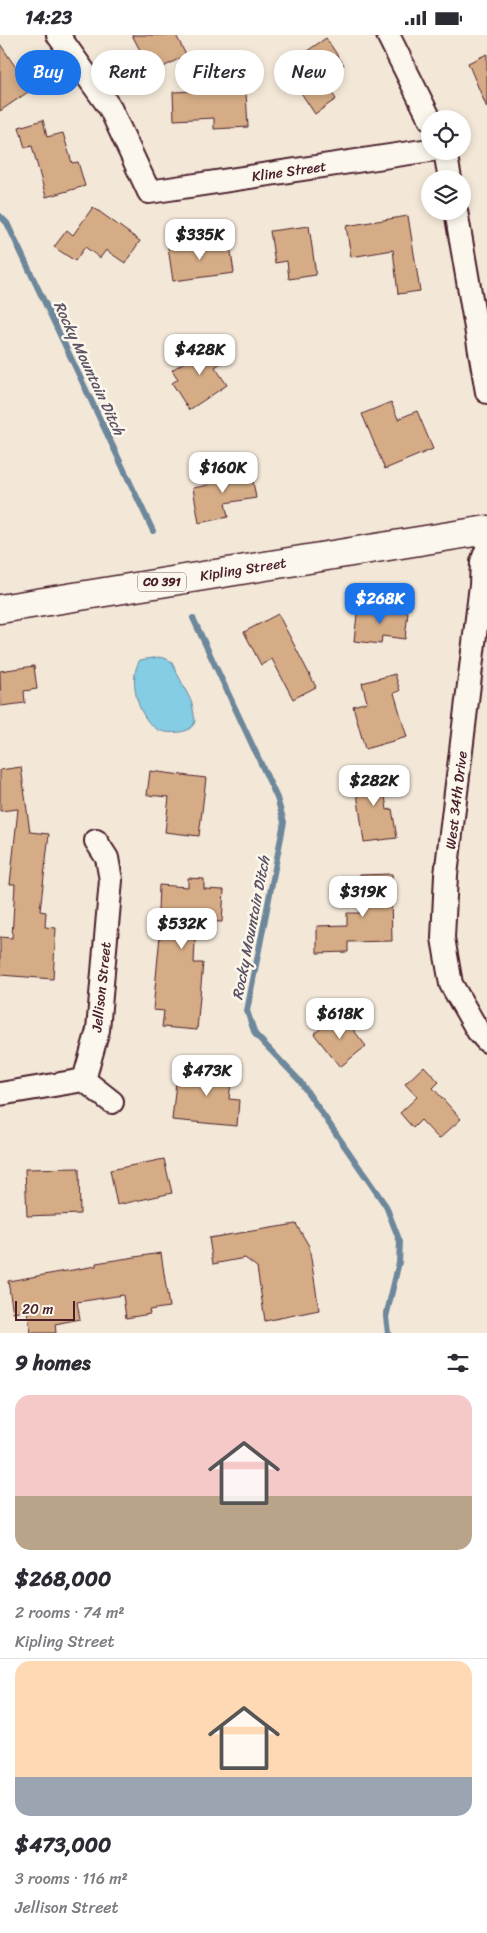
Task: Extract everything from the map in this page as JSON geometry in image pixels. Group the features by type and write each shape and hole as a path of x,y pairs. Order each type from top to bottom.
{"main road":[{"name":"Kipling Street","path":"0,609 487,530"}],"street":[{"name":"Kline Street","path":"58,35 110,108 149,192 421,152"},
{"path":"388,35 426,110"},
{"path":"458,220 487,392"},
{"name":"West 34th Drive","path":"487,549 482,562 481,585 446,875 443,938 451,984 478,1031 487,1041"},
{"name":"Jellison Street","path":"84,1080 98,1030 111,880 107,858 96,841"},
{"path":"0,1094 84,1080 112,1102"}],"water":[{"path":"159,657 167,659 172,663 192,703 195,721 185,731 170,732 157,729 148,721 139,705 135,686 136,667 140,660"}],"building":[{"path":"132,35 176,35 184,50 175,50 175,61 165,66 165,50 140,50"},
{"path":"326,38 334,50 309,50"},
{"path":"0,44 15,66 15,95 24,95 0,111"},
{"path":"487,54 487,108 468,63"},
{"path":"173,92 175,92 175,95 246,95 248,127 214,129 214,118 174,120"},
{"path":"302,95 333,95 336,99 315,114"},
{"path":"43,120 47,137 63,133 72,163 78,162 85,186 46,197 32,146 25,148 19,127"},
{"path":"93,207 140,241 125,263 106,250 100,258 85,247 75,261 54,247 67,230 73,235"},
{"path":"408,216 420,291 398,294 393,250 351,257 346,226"},
{"path":"309,226 316,275 289,279 287,261 275,263 270,231"},
{"path":"205,242 206,248 230,245 234,273 173,281 168,247"},
{"path":"216,342 227,359 215,367 227,385 189,410 172,383 178,379 172,370"},
{"path":"391,402 398,419 417,411 433,449 385,469 362,414"},
{"path":"251,470 256,498 225,503 228,517 199,523 193,488 209,485 207,477"},
{"path":"358,606 408,612 405,639 382,636 381,644 354,641"},
{"path":"278,614 316,687 293,699 272,659 261,665 244,632"},
{"path":"34,666 37,689 24,691 25,703 1,706 0,671"},
{"path":"395,674 400,691 394,693 407,737 365,749 353,706 367,702 362,683"},
{"path":"21,767 30,832 49,834 40,911 46,912 45,927 56,928 53,979 0,975 0,937 12,938 15,884 10,884 18,809 0,811 0,770"},
{"path":"381,768 387,810 392,809 397,838 364,842 354,772"},
{"path":"150,771 206,778 199,836 165,832 169,797 147,795"},
{"path":"392,874 392,941 348,942 348,952 317,953 317,926 347,925 347,913 360,913 359,875"},
{"path":"188,878 204,879 204,889 224,890 222,922 196,921 194,963 203,963 197,1030 162,1027 164,1011 153,1010 160,935 157,935 159,885 188,887"},
{"path":"340,1013 366,1046 340,1067 314,1034"},
{"path":"196,1063 233,1067 229,1099 239,1100 237,1126 172,1120 176,1082 194,1084"},
{"path":"424,1066 439,1082 433,1088 461,1119 439,1139 421,1120 413,1128 400,1113 417,1097 405,1084"},
{"path":"164,1159 172,1193 117,1205 110,1170"},
{"path":"79,1168 80,1214 27,1216 25,1169"},
{"path":"296,1224 309,1246 319,1310 265,1321 257,1267 245,1258 213,1264 209,1238"},
{"path":"161,1253 169,1307 149,1310 150,1314 126,1318 123,1295 77,1302 80,1319 55,1324 56,1333 31,1333 27,1311 13,1313 8,1281 96,1266 96,1263"}],"waterway":[{"name":"Rocky Mountain Ditch","path":"0,216 7,223 153,531"},
{"name":"Rocky Mountain Ditch","path":"193,618 277,798 284,822 247,1011 255,1034 299,1080 386,1206 400,1242 399,1262 386,1317 388,1333"}]}
